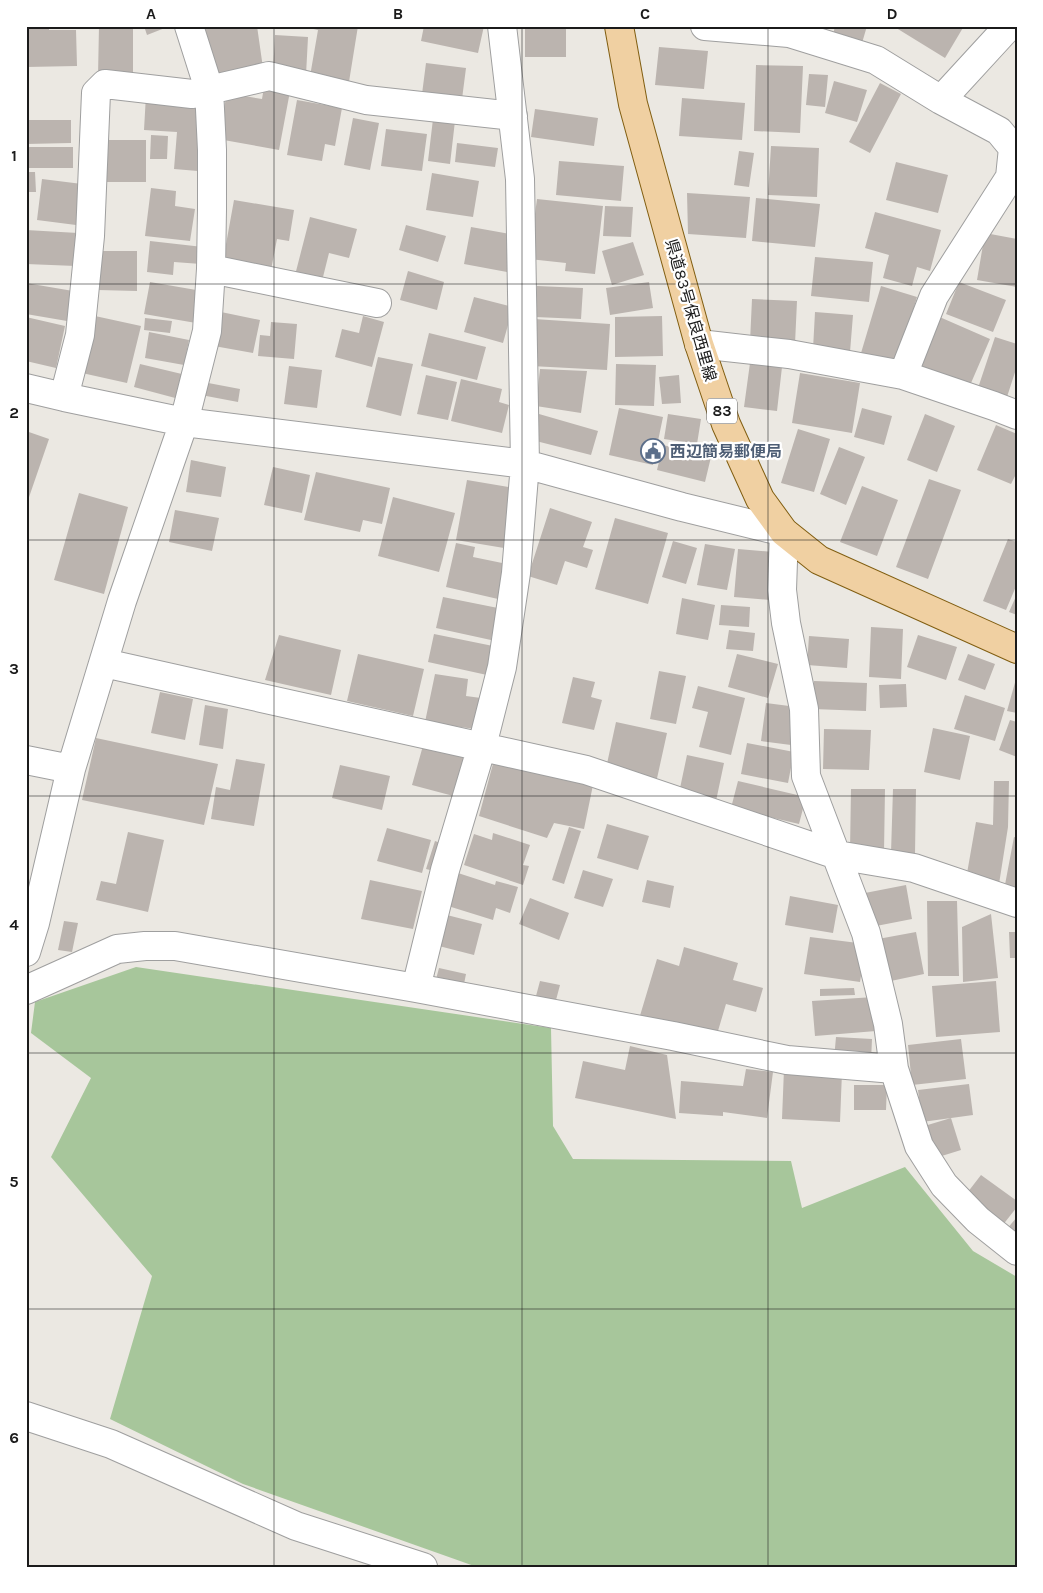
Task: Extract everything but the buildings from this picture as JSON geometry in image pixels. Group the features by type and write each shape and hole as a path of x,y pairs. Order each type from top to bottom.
{"main road":[{"name":"県道83号保良西里線","path":"619,26 633,104 699,344 726,424 760,499 784,532 819,560 1017,649"}],"street":[{"path":"26,952 35,924 71,769 122,601 184,422 207,331 212,269 212,150 209,89 189,26"},
{"path":"416,988 445,870 482,746 502,667 516,573 526,464 520,179 502,26"},
{"path":"706,26 789,33 876,60 941,100 999,130 1013,148 1010,178 934,296 902,375"},
{"path":"941,100 1009,26"},
{"path":"64,397 80,335 90,236 96,93 105,84 192,94 270,76 366,100 512,116"},
{"path":"212,269 377,303"},
{"path":"699,344 789,354 902,375 994,406 1017,416"},
{"path":"26,388 184,422 526,464 682,507 784,532 782,590 786,622 804,709 806,776 866,933 888,1024 894,1069 919,1146 944,1185 978,1220 1017,1251"},
{"path":"104,663 586,770 837,855 914,868 1017,903"},
{"path":"26,760 71,769"},
{"path":"26,990 117,949 145,946 175,946 416,988 672,1036 786,1060 894,1069"},
{"path":"26,1416 111,1444 296,1526 424,1567"}],"green space":[{"path":"136,967 551,1028 553,1126 573,1159 791,1161 802,1208 905,1167 973,1251 1017,1277 1017,1567 477,1567 243,1484 110,1419 152,1276 51,1157 91,1078 31,1033 35,1002"}],"place":[{"name":"西辺簡易郵便局","path":"653,451"}]}
